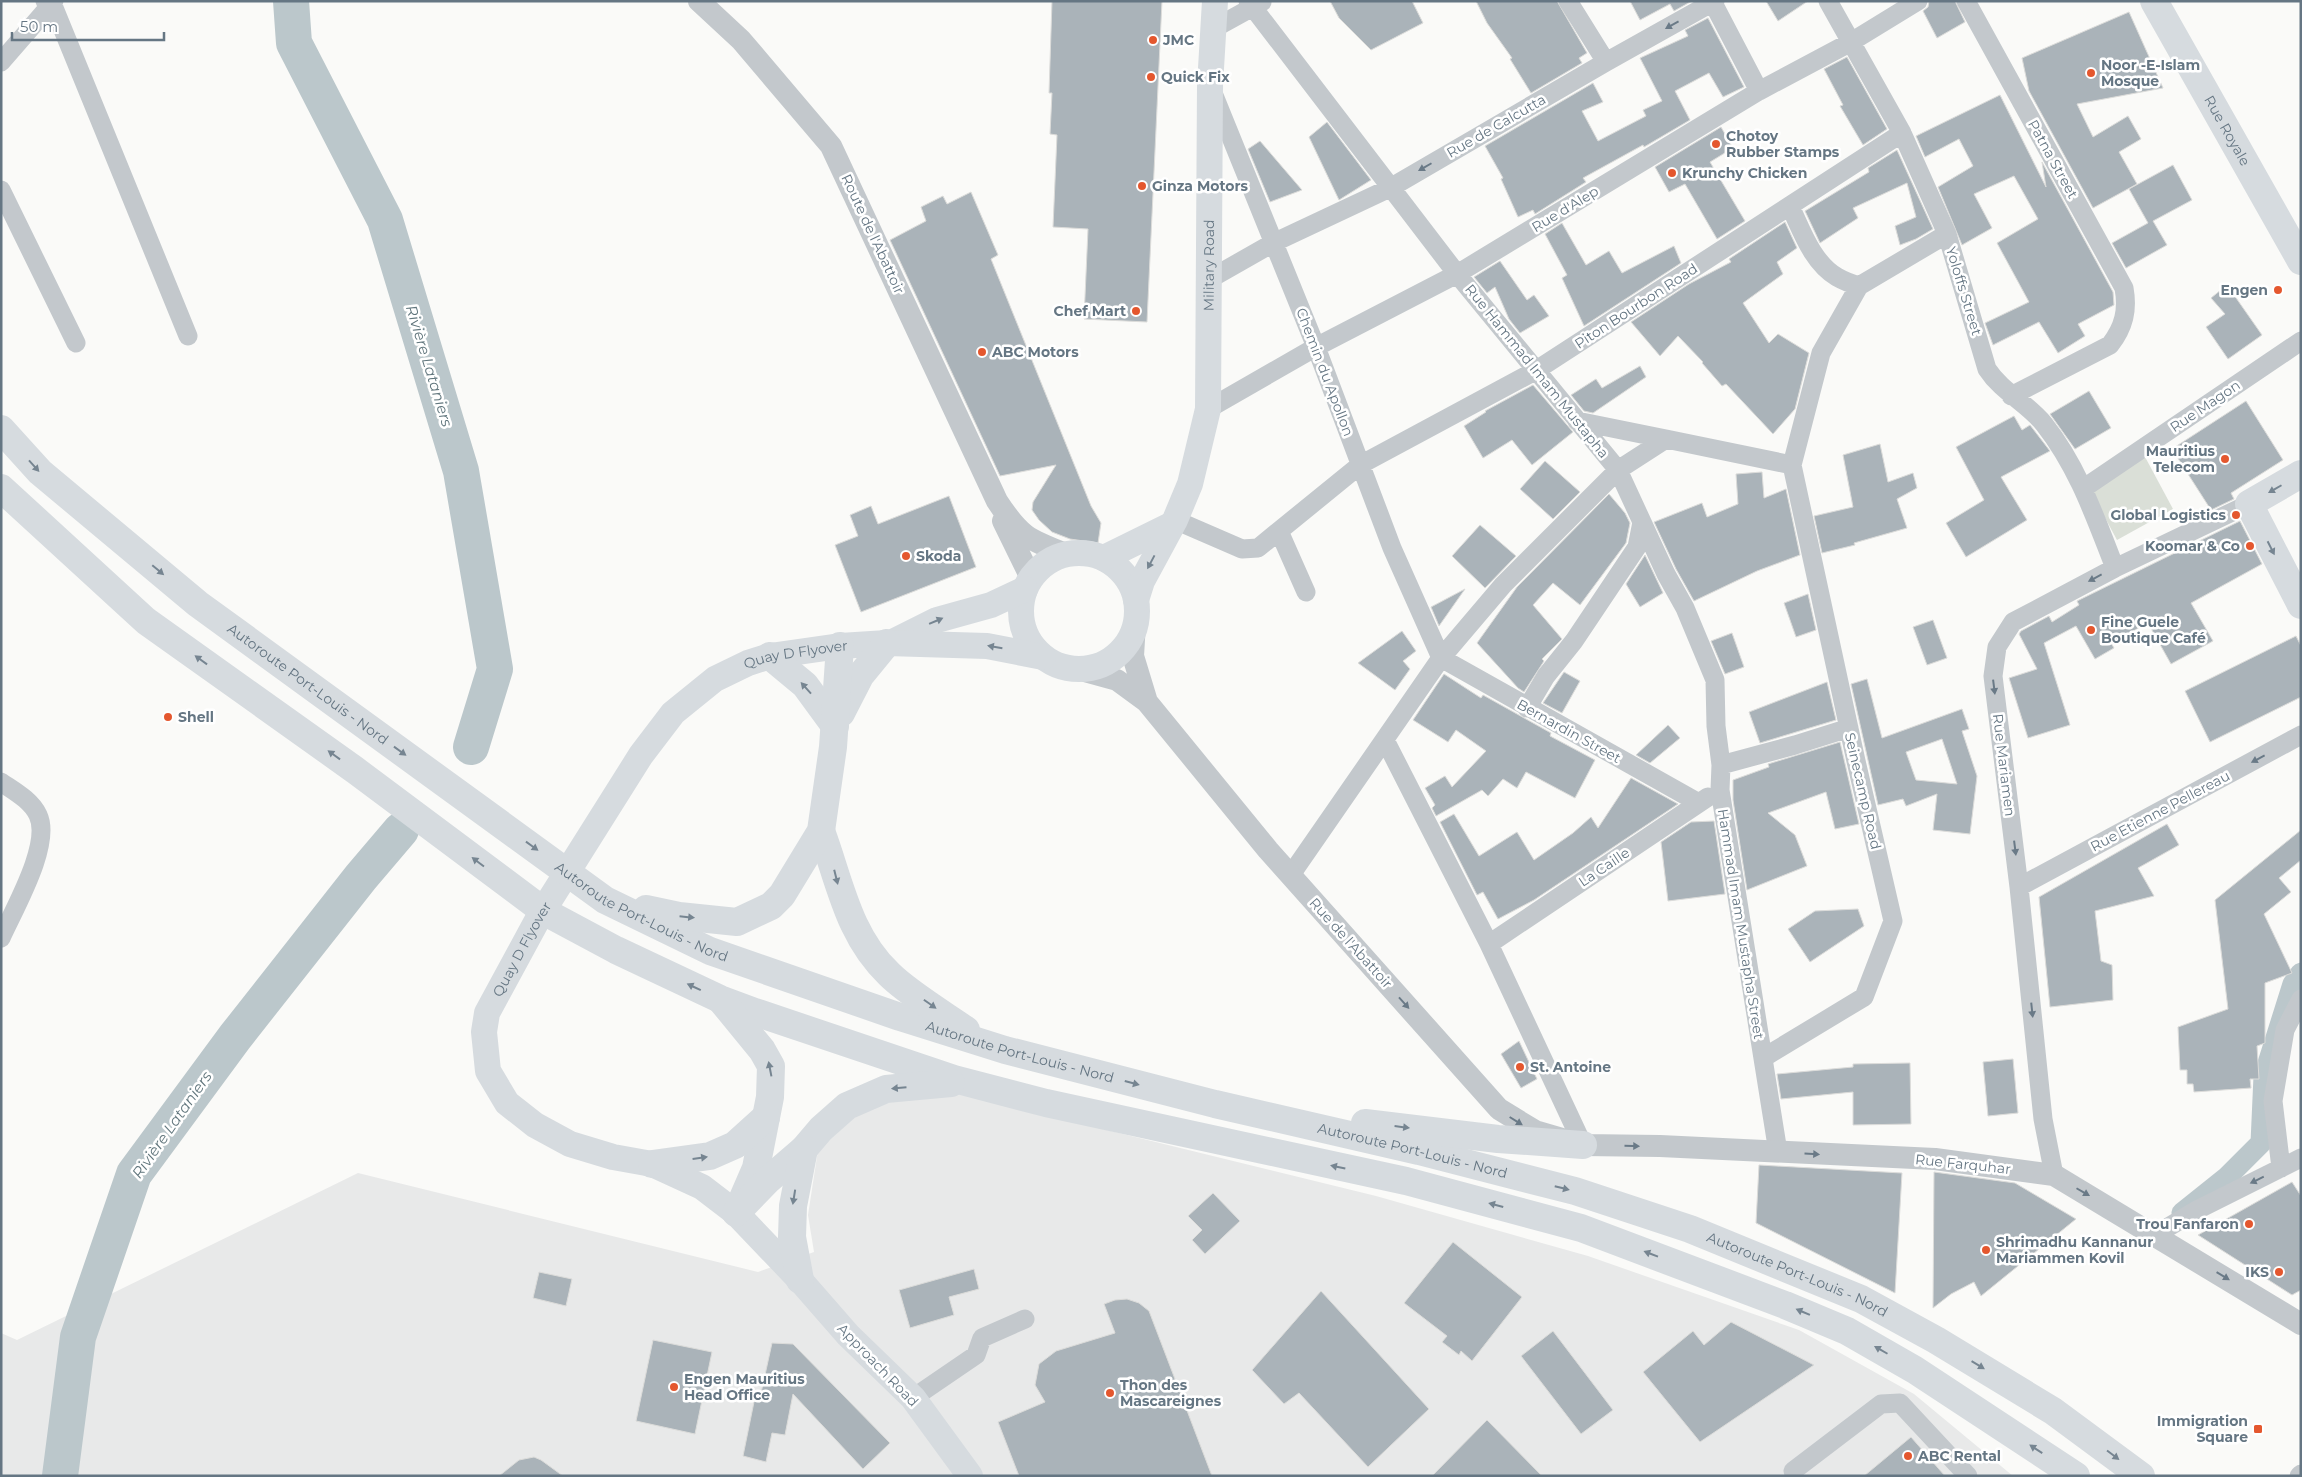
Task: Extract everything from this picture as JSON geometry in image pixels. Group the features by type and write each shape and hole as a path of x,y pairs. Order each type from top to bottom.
{"main road":[{"name":"Military Road","path":"1136,612 1142,581 1173,523 1190,484 1208,409 1210,85 1215,1"},
{"name":"Rue Royale","path":"2154,1 2301,261"},
{"name":"Autoroute Port-Louis - Nord","path":"1,429 40,472 198,604 605,900 710,951 788,980 988,1045 1215,1104 1419,1151 1575,1191 1690,1229 1861,1299 1936,1340 2053,1411 2140,1476"},
{"path":"2301,474 2249,504 2301,605"},
{"path":"1,488 146,621 355,770 545,912 616,950 720,999 844,1043 965,1082 1046,1103 1406,1182 1581,1228 1785,1305 1848,1331 1915,1370 2076,1476"},
{"path":"1104,558 1173,523"},
{"path":"835,726 860,676 889,642 937,620 990,605 1028,583 1046,563 1066,554 1080,552 1104,558 1125,575 1132,587 1136,612 1130,639 1120,651 1100,664 1077,669 1059,666 1043,657 1030,643 1023,626 1021,607 1028,583"},
{"path":"889,642 987,646 1043,657"},
{"name":"Quay D Flyover","path":"800,1280 736,1213 702,1187 652,1164 613,1157 570,1144 535,1125 507,1103 488,1071 484,1032 487,1013 538,917 640,755 673,713 714,679 748,663 770,656 840,646 889,642"},
{"path":"840,646 835,726 822,831 840,893 858,934 872,956 890,976 988,1045"},
{"path":"770,656 805,685 835,726"},
{"path":"605,900 680,916 737,922 771,906 782,895 822,831"},
{"path":"720,999 762,1050 771,1066 770,1096 756,1168 736,1213"},
{"path":"736,1213 847,1106 886,1089 965,1082"},
{"path":"1215,1104 1498,1139 1583,1145"},
{"path":"652,1164 710,1156 735,1145 766,1117"},
{"path":"800,1280 792,1237 793,1206 804,1149"},
{"name":"Approach Road","path":"800,1280 848,1335 912,1398 970,1476"}],"street":[{"name":"Route de l'Abattoir","path":"699,1 741,40 831,146 997,501 1014,527 1034,542 1066,554"},
{"path":"1568,1 1606,62"},
{"name":"Yoloffs Street","path":"1828,1 1902,133 1947,234 1987,368 1996,382 2042,422 2061,447 2084,488 2115,568"},
{"name":"Rue d'Alep","path":"1208,409 1316,347 1457,274 1759,91 1852,42 1918,1"},
{"name":"Patna Street","path":"1966,1 2124,288 2127,304 2119,334 2110,345 2011,396"},
{"path":"1,62 50,2 188,336"},
{"path":"1713,2 1759,91"},
{"name":"Rue de Calcutta","path":"1208,280 1273,243 1390,188 1713,2"},
{"path":"1213,29 1254,3"},
{"name":"Rue Hammad Imam Mustapha","path":"1254,3 1390,188 1457,274 1535,372 1618,470 1666,574 1685,608 1715,680 1716,726 1721,765 1720,790"},
{"name":"Chemin du Apollon","path":"1210,85 1316,347 1392,548 1441,658"},
{"name":"Piton Bourbon Road","path":"1173,523 1242,549 1258,548 1360,465 1535,372 1902,133"},
{"path":"1,190 76,343"},
{"path":"1790,206 1820,264 1838,278 1859,286"},
{"path":"1577,421 1792,465 1821,353 1859,286 1947,234"},
{"name":"Rue Magon","path":"2084,488 2301,340"},
{"path":"1290,876 1441,658 1503,585 1618,470 1666,438"},
{"name":"Seinecamp Road","path":"1763,1058 1864,997 1893,921 1792,465"},
{"name":"Route de l'Abattoir","path":"997,501 1005,528 1028,583"},
{"name":"Rue Mariamen","path":"2054,1175 2043,1119 2020,887 1993,676 1997,647 2013,622 2115,568 2249,504"},
{"path":"1527,708 1546,676 1574,641 1637,548 1642,522"},
{"path":"1279,531 1306,592"},
{"name":"Rue de l'Abattoir","path":"1136,612 1133,656 1148,702"},
{"name":"Bernardin Street","path":"1441,658 1699,803"},
{"name":"Rue de l'Abattoir","path":"1077,669 1117,680 1148,702 1290,876 1499,1109 1535,1131 1583,1145"},
{"path":"1721,765 1795,746 1849,728"},
{"name":"Rue Etienne Pellereau","path":"2020,887 2301,736"},
{"path":"1385,740 1489,944 1583,1145"},
{"path":"1,782 28,800 38,813 42,825 40,844 32,868 1,938"},
{"name":"La Caille","path":"1489,944 1720,790"},
{"name":"Hammad Imam Mustapha Street","path":"1720,790 1763,1058"},
{"path":"2281,1168 2273,1101 2286,1030 2301,999"},
{"path":"1763,1058 1778,1152"},
{"name":"Rue Farquhar","path":"1583,1145 1660,1146 1935,1159 2054,1175 2301,1324"},
{"path":"2155,1235 2197,1210 2301,1158"},
{"path":"912,1398 976,1355 982,1338 1025,1319"},
{"path":"1793,1471 1881,1404 1900,1403 1968,1476"}],"shaded area":[{"path":"2144,455 2173,509 2117,540 2088,486"},
{"path":"940,1089 1376,1196 1588,1256 1799,1330 1914,1394 2013,1476 1,1476 1,1333 17,1340 358,1173 758,1272 814,1252 808,1215 818,1150 871,1101"}],"building":[{"path":"1052,1 1162,1 1147,322 1084,319 1088,229 1053,227 1057,135 1050,134 1052,93 1049,93"},
{"path":"1330,1 1412,1 1423,23 1371,50 1339,18"},
{"path":"1476,1 1557,1 1587,53 1579,58 1582,63 1531,93 1510,59 1512,58 1487,23"},
{"path":"1630,1 1692,1 1674,11 1670,4 1640,20"},
{"path":"1766,1 1808,1 1778,21"},
{"path":"1929,1 1955,1 1965,22 1937,38 1923,11 1928,7"},
{"name":"Noor -E-Islam Mosque","path":"2129,12 2163,88 2077,104 2093,137 2128,116 2141,139 2119,152 2137,184 2093,208 2029,91 2022,58"},
{"path":"1708,18 1744,87 1723,97 1709,73 1675,91 1690,120 1644,147 1643,145 1583,178 1586,182 1535,214 1533,210 1518,217 1501,179 1503,178 1485,146 1593,83 1603,102 1582,111 1598,141 1646,116 1643,110 1662,101 1640,58 1688,36 1685,30"},
{"path":"1847,57 1887,129 1863,145 1840,106 1843,105 1824,69"},
{"path":"2000,95 2046,187 2042,162 2113,292 2114,305 2078,324 2085,336 2058,353 2039,322 1993,345 1985,323 2029,302 1997,243 2038,219 2014,176 1974,194 1992,228 1962,245 1938,187 1973,166 1959,139 1925,157 1916,136"},
{"path":"1327,122 1371,180 1339,200 1309,137"},
{"path":"1721,127 1733,148 1710,162 1745,221 1717,239 1685,184 1669,192 1655,167"},
{"path":"1260,141 1302,190 1270,202 1248,149"},
{"path":"1897,150 1933,229 1916,239 1900,245 1895,226 1916,217 1907,183 1853,208 1858,218 1820,243 1805,211 1869,172 1868,168"},
{"path":"2173,165 2192,200 2153,221 2167,245 2126,268 2112,243 2148,223 2129,189"},
{"name":"ABC Motors","path":"971,192 998,255 991,259 1091,506 1101,523 1098,543 1070,539 1052,532 1039,520 1032,510 1033,502 1056,465 1000,476 890,240 926,221 921,207 943,196 947,204"},
{"path":"1785,222 1797,248 1777,262 1783,274 1743,303 1769,343 1778,334 1809,353 1795,409 1773,434 1726,384 1722,386 1703,362 1678,336 1660,356 1631,322 1689,284 1731,262 1729,259"},
{"path":"1562,223 1586,265 1609,251 1622,273 1674,246 1681,263 1584,326 1562,278 1567,275 1545,234"},
{"path":"1500,261 1527,300 1534,295 1549,316 1520,333 1509,319 1495,287 1487,293 1474,277"},
{"path":"2227,285 2262,335 2228,359 2206,327 2225,314 2211,298"},
{"path":"1640,366 1646,377 1593,413 1584,411 1571,395 1596,379 1602,388"},
{"path":"1533,385 1573,432 1532,465 1512,440 1483,458 1464,426 1485,411"},
{"path":"2089,391 2111,428 2075,449 2050,414"},
{"path":"2246,401 2283,460 2231,493 2234,499 2211,510 2172,449"},
{"path":"2014,416 2022,430 2030,425 2050,451 2001,477 2027,520 1966,557 1946,523 1984,500 1956,447"},
{"path":"1880,444 1888,482 1913,473 1917,488 1897,499 1907,528 1854,543 1855,545 1822,553 1814,516 1853,507 1843,455"},
{"path":"1545,461 1580,492 1553,519 1520,489"},
{"path":"1762,472 1764,498 1786,489 1800,555 1757,571 1694,601 1676,569 1654,522 1702,503 1707,517 1738,504 1736,474"},
{"path":"1609,494 1625,513 1630,523 1626,543 1580,605 1553,583 1533,605 1562,639 1542,659 1544,661 1524,692 1518,688 1477,643 1517,587"},
{"name":"Skoda","path":"949,496 976,567 861,612 835,545 858,536 850,515 871,506 878,524"},
{"path":"2240,521 2262,564 2191,603 2213,641 2171,664 2148,623 2111,643 2114,648 2095,659 2076,626 2044,643 2070,725 2028,738 2009,678 2037,669 2019,634 2021,631 2049,616 2052,622 2079,605 2077,601"},
{"path":"1480,525 1516,556 1485,588 1452,556"},
{"path":"1645,555 1663,593 1640,607 1626,584"},
{"path":"1465,589 1439,626 1431,607"},
{"path":"1808,594 1816,630 1796,637 1784,603"},
{"path":"1933,620 1947,658 1927,665 1913,627"},
{"path":"1402,631 1416,651 1403,661 1410,669 1395,690 1358,663"},
{"path":"1732,633 1744,667 1725,674 1711,641"},
{"path":"2296,636 2301,646 2301,697 2210,742 2185,691"},
{"path":"1564,672 1580,681 1562,713 1543,703"},
{"path":"1444,674 1481,698 1483,695 1551,733 1550,736 1595,760 1575,798 1526,772 1517,788 1503,779 1488,796 1482,790 1436,816 1432,808 1435,805 1425,788 1445,776 1452,787 1486,751 1456,730 1448,742 1413,720"},
{"path":"1867,679 1882,738 1962,709 1969,729 1962,731 1977,776 1970,834 1933,830 1937,794 1906,806 1903,799 1878,805 1851,684","holes":["1942,739 1957,784 1916,780 1906,752"]},
{"path":"1827,682 1836,720 1760,743 1749,712"},
{"path":"1668,725 1680,738 1650,763 1636,755"},
{"path":"1840,742 1859,824 1835,829 1826,792 1768,813 1795,835 1807,866 1747,890 1733,800 1733,780 1769,767 1768,764"},
{"path":"1631,778 1678,804 1534,900 1498,919 1483,892 1477,895 1440,822 1454,814 1479,856 1517,832 1534,860 1573,833 1591,817 1598,828"},
{"path":"1714,821 1725,894 1668,901 1661,842 1691,822"},
{"path":"2167,824 2179,845 2138,868 2154,896 2095,911 2101,961 2112,965 2113,1000 2050,1007 2039,897"},
{"path":"2301,830 2301,860 2279,878 2291,892 2264,914 2292,973 2265,983 2265,1043 2257,1046 2259,1079 2250,1079 2251,1088 2194,1092 2193,1084 2187,1084 2187,1070 2180,1070 2178,1027 2228,1009 2215,900"},
{"path":"1858,909 1864,926 1810,962 1788,929 1815,911"},
{"name":"St. Antoine","path":"1519,1041 1537,1079 1521,1088 1501,1054"},
{"path":"2013,1059 2018,1113 1988,1116 1983,1062"},
{"path":"1910,1063 1911,1124 1853,1125 1853,1092 1781,1099 1777,1074 1853,1067 1853,1064"},
{"path":"1759,1165 1902,1173 1895,1293 1756,1223"},
{"name":"Shrimadhu Kannanur Mariammen Kovil","path":"1934,1172 2015,1183 2076,1219 1981,1296 1974,1282 1951,1294 1933,1308"},
{"path":"2292,1182 2301,1196 2301,1290 2292,1295 2198,1235"},
{"path":"1213,1193 1240,1221 1205,1254 1192,1240 1202,1230 1188,1216"},
{"path":"1453,1242 1522,1297 1472,1361 1461,1351 1459,1355 1442,1342 1447,1336 1404,1303"},
{"path":"974,1269 979,1289 949,1297 954,1315 910,1328 899,1290"},
{"path":"539,1272 572,1279 566,1306 533,1298"},
{"path":"1321,1291 1429,1409 1368,1467 1299,1393 1284,1404 1252,1370"},
{"name":"Thon des Mascareignes","path":"1127,1299 1139,1303 1149,1311 1212,1476 1019,1476 998,1422 1045,1402 1035,1385 1039,1364 1056,1351 1115,1333 1104,1304 1115,1300"},
{"path":"1731,1322 1814,1365 1700,1442 1643,1372 1693,1331 1704,1345"},
{"path":"1553,1331 1613,1410 1581,1434 1521,1356"},
{"name":"Engen Mauritius Head Office","path":"653,1340 712,1352 695,1434 636,1421"},
{"path":"772,1343 793,1344 890,1443 863,1469 793,1394 785,1435 772,1433 766,1462 743,1456 756,1392 761,1393"},
{"path":"1487,1420 1542,1476 1432,1476"},
{"name":"ABC Rental","path":"1911,1437 1945,1476 1864,1476"},
{"path":"534,1457 563,1476 499,1476 519,1460"}],"waterway":[{"name":"Rivière Lataniers","path":"291,1 294,43 385,220 461,471 495,669 471,747"},
{"name":"Rivière Lataniers","path":"60,1476 78,1337 134,1174 235,1037 361,877 401,830"},
{"path":"2182,1213 2227,1177 2261,1143 2264,1076 2293,984 2301,973"}],"place":[{"name":"JMC","path":"1153,40"},
{"name":"Noor -E-Islam Mosque","path":"2091,73"},
{"name":"Quick Fix","path":"1151,77"},
{"name":"Chotoy Rubber Stamps","path":"1716,144"},
{"name":"Krunchy Chicken","path":"1672,173"},
{"name":"Ginza Motors","path":"1142,186"},
{"name":"Engen","path":"2278,290"},
{"name":"Chef Mart","path":"1136,311"},
{"name":"ABC Motors","path":"982,352"},
{"name":"Mauritius Telecom","path":"2225,459"},
{"name":"Global Logistics","path":"2236,515"},
{"name":"Koomar & Co","path":"2250,546"},
{"name":"Skoda","path":"906,556"},
{"name":"Fine Guele Boutique Café","path":"2091,630"},
{"name":"Shell","path":"168,717"},
{"name":"St. Antoine","path":"1520,1067"},
{"name":"Trou Fanfaron","path":"2249,1224"},
{"name":"Shrimadhu Kannanur Mariammen Kovil","path":"1986,1250"},
{"name":"IKS","path":"2279,1272"},
{"name":"Engen Mauritius Head Office","path":"674,1387"},
{"name":"Thon des Mascareignes","path":"1110,1393"},
{"name":"Immigration Square","path":"2258,1429"},
{"name":"ABC Rental","path":"1908,1456"}]}
